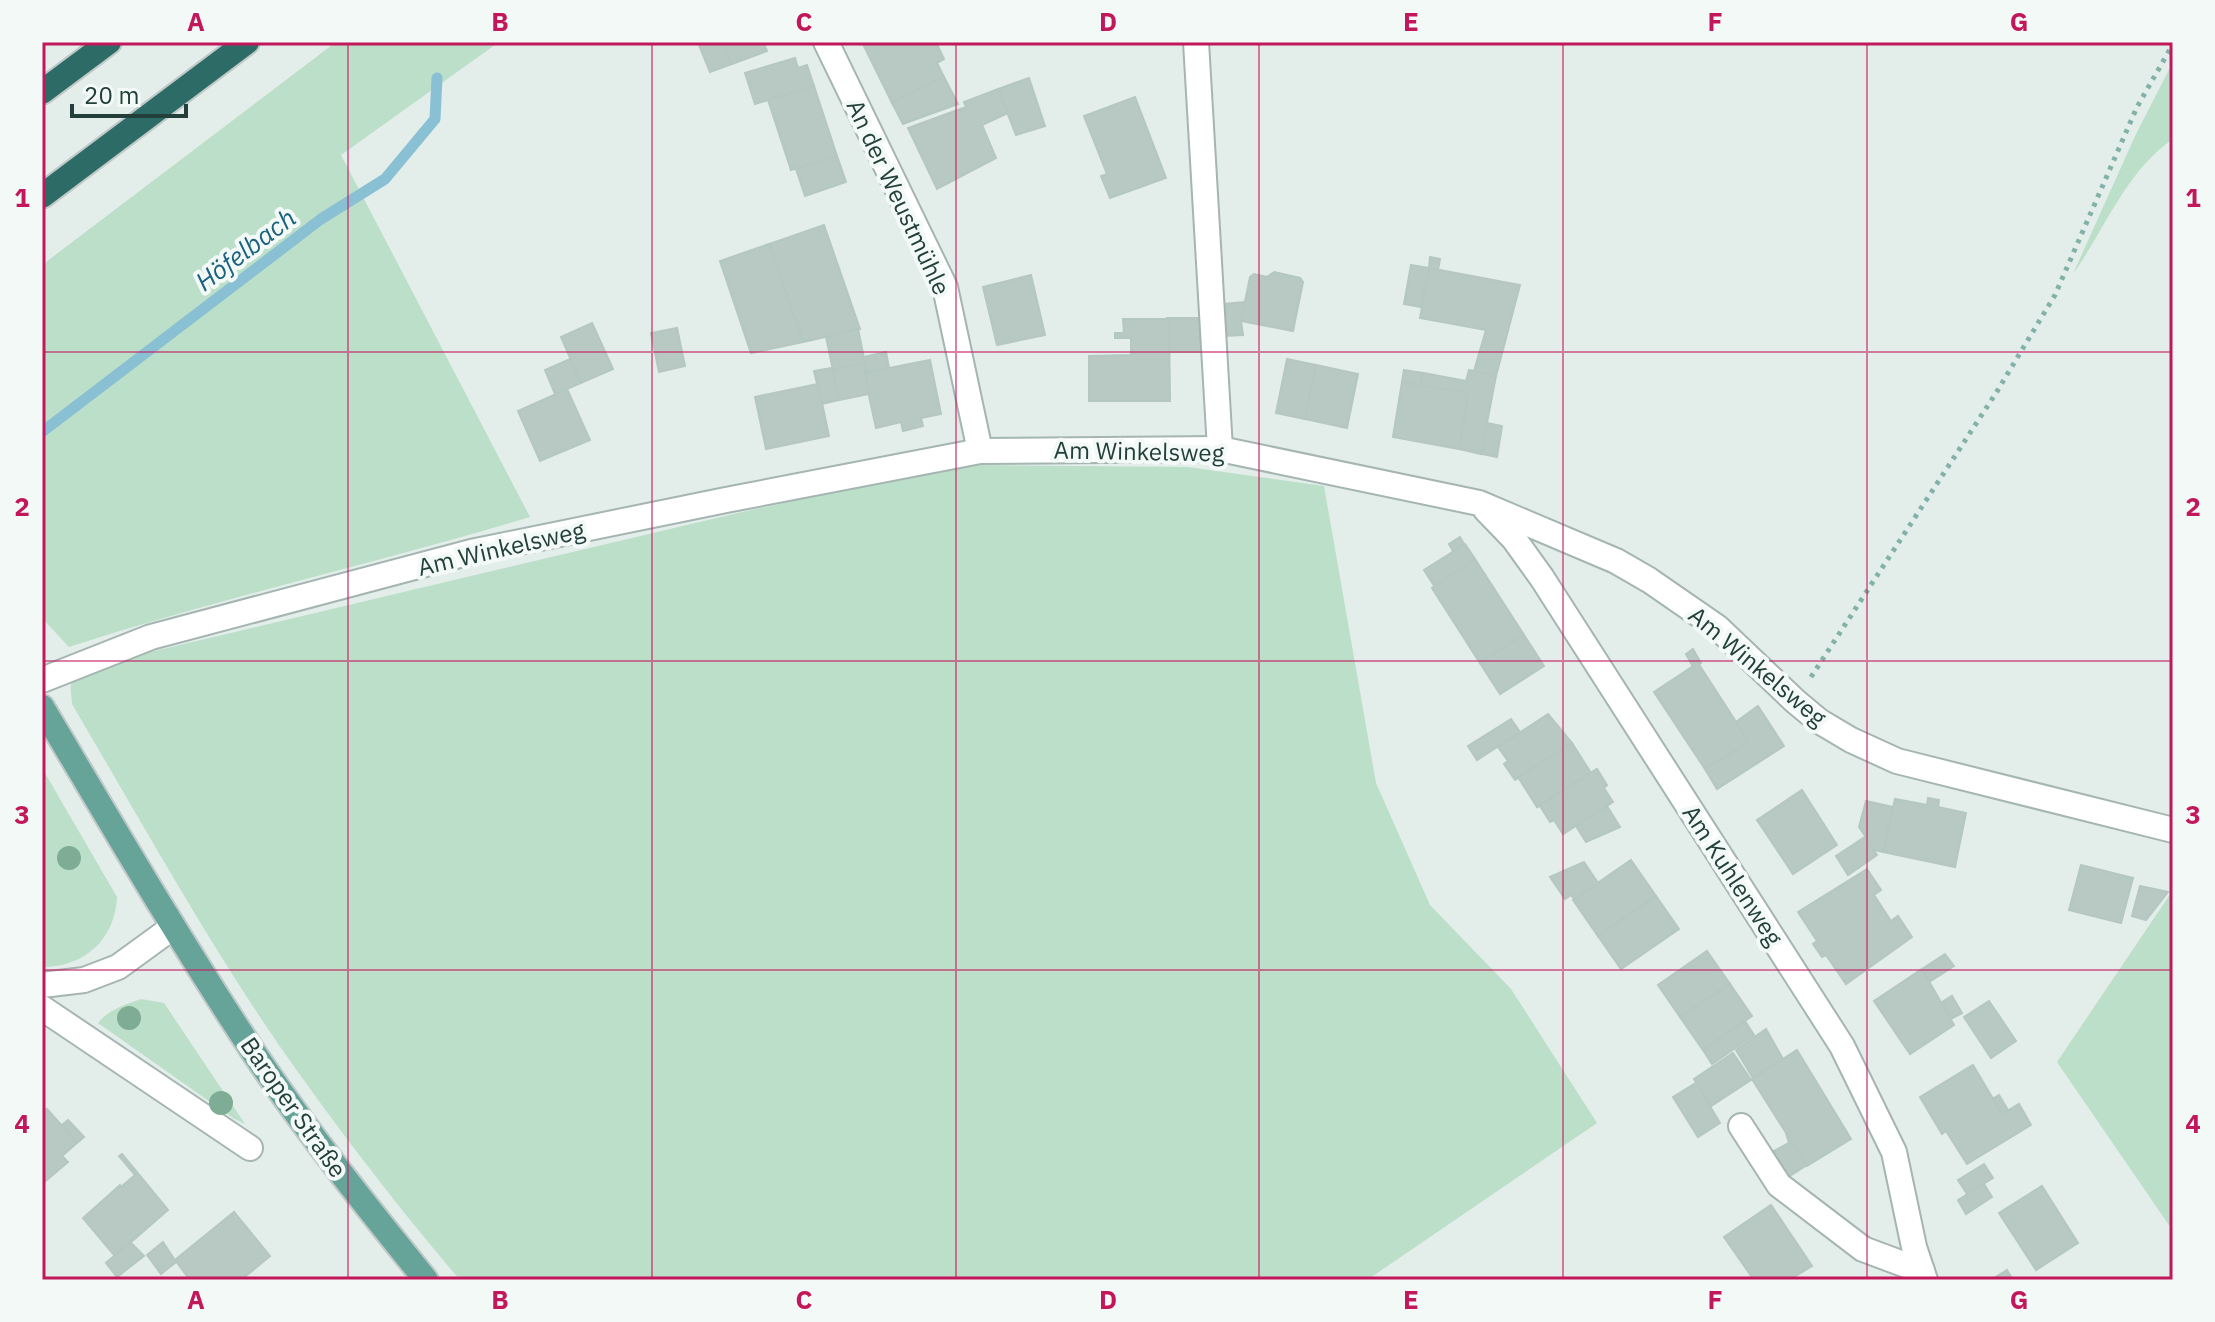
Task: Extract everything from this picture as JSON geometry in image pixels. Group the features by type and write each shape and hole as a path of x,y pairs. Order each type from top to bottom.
{"highway":[{"path":"42,92 109,42"},
{"path":"42,196 247,42"}],"main road":[{"name":"Baroper Straße","path":"42,707 173,927 255,1054 356,1194 426,1280"}],"street":[{"name":"An der Weustmühle","path":"826,42 945,287 980,451"},
{"path":"1196,42 1220,449"},
{"name":"Am Winkelsweg","path":"42,680 151,637 471,552 980,451 1220,449 1479,503 1604,555 1649,580 1717,627 1795,701 1819,721 1851,740 1897,761 2173,830"},
{"name":"Am Kuhlenweg","path":"1479,503 1514,539 1542,578 1842,1046 1894,1152 1923,1275"},
{"path":"42,985 84,980 118,967 173,927"},
{"path":"42,1008 250,1148"},
{"path":"1741,1126 1779,1185 1863,1249 1923,1275"}],"path":[{"path":"1795,701 1939,482 2055,295 2137,107 2173,44"}],"green space":[{"path":"336,42 499,42 341,155 530,517 183,612 69,647 42,618 42,265"},
{"path":"2173,62 2173,139 2142,167 2129,184 2073,274 2136,134"},
{"path":"976,465 1188,467 1324,486 1376,783 1430,905 1511,989 1597,1123 1367,1280 460,1280 413,1224 302,1078 226,964 72,704 71,684 75,677 119,659 742,512 912,475"},
{"path":"42,768 117,897 110,926 95,948 72,962 42,967"},
{"path":"2173,890 2173,1231 2057,1062"},
{"path":"141,999 164,1003 245,1124 98,1023 112,1011"}],"building":[{"path":"723,42 732,64 710,72 699,45"},
{"path":"723,42 763,42 767,51 732,64"},
{"path":"862,42 936,42 944,59 937,63 944,77 892,103"},
{"path":"795,58 798,68 807,65 814,86 755,104 745,73"},
{"path":"944,77 958,104 903,124 892,103"},
{"path":"1029,78 1045,126 1016,135 998,89"},
{"path":"814,86 837,156 791,170 768,100"},
{"path":"998,89 1008,113 982,125 996,158 937,189 908,128 966,107 964,102"},
{"path":"1135,97 1166,178 1110,198 1101,176 1107,174 1084,116"},
{"path":"837,156 846,182 805,196 796,169"},
{"path":"824,225 860,329 803,342 769,244"},
{"path":"769,244 803,342 751,353 720,261"},
{"path":"1430,257 1440,259 1438,270 1429,268"},
{"path":"1411,265 1429,268 1421,307 1404,304"},
{"path":"1429,268 1520,285 1496,376 1474,371 1486,330 1420,318"},
{"path":"1274,272 1300,278 1303,282 1293,331 1241,321 1250,277 1254,274 1267,277"},
{"path":"1031,275 1045,335 997,345 983,287"},
{"path":"1244,302 1241,321 1243,335 1225,336 1224,304"},
{"path":"1166,318 1201,318 1201,352 1169,352 1169,319"},
{"path":"1123,319 1169,319 1170,401 1089,401 1089,356 1131,355 1131,338 1115,338 1115,333 1124,333"},
{"path":"592,323 613,369 581,383 561,337"},
{"path":"677,328 685,366 659,372 651,333"},
{"path":"858,329 865,363 833,370 826,337"},
{"path":"886,352 889,368 867,372 864,357"},
{"path":"570,359 581,383 555,394 545,370"},
{"path":"1287,359 1316,365 1305,419 1276,413"},
{"path":"930,360 941,414 921,418 923,426 903,431 901,422 876,428 864,373"},
{"path":"864,363 869,394 839,400 833,370"},
{"path":"1316,365 1358,374 1347,428 1305,419"},
{"path":"832,368 839,400 822,404 814,371"},
{"path":"1404,370 1423,373 1420,386 1402,382"},
{"path":"1469,370 1496,376 1481,454 1459,449 1468,393 1420,386 1423,373 1466,381"},
{"path":"1402,382 1468,393 1459,449 1393,437"},
{"path":"818,384 829,436 766,449 755,397"},
{"path":"567,389 590,440 540,461 518,411"},
{"path":"1487,423 1502,426 1497,457 1482,454"},
{"path":"1460,537 1464,544 1453,551 1449,544"},
{"path":"1465,544 1475,559 1435,587 1424,570"},
{"path":"1475,559 1524,635 1480,663 1432,588"},
{"path":"1524,635 1544,666 1500,694 1480,663"},
{"path":"1693,649 1701,663 1693,667 1686,654"},
{"path":"1698,663 1749,742 1705,769 1654,692"},
{"path":"1758,706 1784,746 1717,789 1705,769 1749,742 1736,722"},
{"path":"1548,714 1572,743 1515,780 1504,764 1508,761 1498,747"},
{"path":"1511,719 1520,732 1477,760 1468,746"},
{"path":"1572,743 1591,773 1537,807 1518,777"},
{"path":"1597,769 1613,802 1563,834 1554,820 1550,822 1540,806 1537,807"},
{"path":"1802,790 1837,845 1793,874 1757,820"},
{"path":"1928,798 1939,800 1938,807 1966,813 1955,867 1883,852 1895,799 1927,805"},
{"path":"1866,801 1893,807 1883,852 1875,850 1859,827"},
{"path":"1607,806 1620,827 1586,842 1576,826"},
{"path":"1865,837 1877,855 1848,875 1836,856"},
{"path":"1631,860 1656,896 1598,936 1573,900"},
{"path":"1584,862 1598,883 1574,899 1571,895 1565,899 1550,877"},
{"path":"2081,865 2133,878 2121,923 2069,910"},
{"path":"1867,869 1881,890 1874,895 1891,921 1898,916 1912,937 1846,984 1826,955 1822,957 1813,944 1817,941 1798,912"},
{"path":"2140,886 2168,892 2146,920 2132,916"},
{"path":"1656,896 1679,929 1621,969 1598,936"},
{"path":"1707,951 1730,984 1680,1017 1658,985"},
{"path":"1945,954 1954,966 1929,982 1922,969"},
{"path":"1922,969 1954,1025 1910,1054 1874,1001"},
{"path":"1730,984 1752,1016 1703,1050 1680,1017"},
{"path":"1952,996 1962,1013 1951,1019 1942,1002"},
{"path":"1989,1001 2016,1041 1991,1058 1964,1017"},
{"path":"1745,1021 1754,1035 1712,1064 1703,1050"},
{"path":"1766,1029 1783,1059 1753,1078 1736,1050"},
{"path":"1797,1050 1851,1139 1807,1166 1752,1079"},
{"path":"1733,1053 1751,1080 1711,1106 1694,1079"},
{"path":"1973,1065 2002,1114 2019,1104 2031,1125 1967,1164 1946,1131 1942,1134 1920,1097"},
{"path":"1696,1083 1720,1123 1698,1137 1673,1097"},
{"path":"1999,1095 2008,1110 2002,1114 1994,1098"},
{"path":"47,1109 77,1143 62,1156 68,1162 42,1184 42,1113"},
{"path":"68,1120 84,1137 77,1143 62,1125"},
{"path":"1786,1133 1807,1165 1788,1177 1772,1152 1789,1143"},
{"path":"122,1154 168,1210 115,1256 83,1218 135,1175 119,1156"},
{"path":"1984,1164 1993,1178 1967,1194 1958,1180"},
{"path":"1984,1184 1992,1197 1966,1214 1958,1200"},
{"path":"2042,1186 2078,1243 2036,1270 1999,1213"},
{"path":"1771,1205 1812,1266 1789,1280 1754,1280 1724,1237"},
{"path":"234,1212 270,1256 241,1280 190,1280 175,1260"},
{"path":"130,1242 144,1256 117,1277 106,1263"},
{"path":"163,1242 176,1262 161,1274 147,1255"},
{"path":"2007,1270 2013,1280 1991,1280"}],"waterway":[{"name":"Höfelbach","path":"42,432 321,219 385,179 435,119 437,78"}]}
